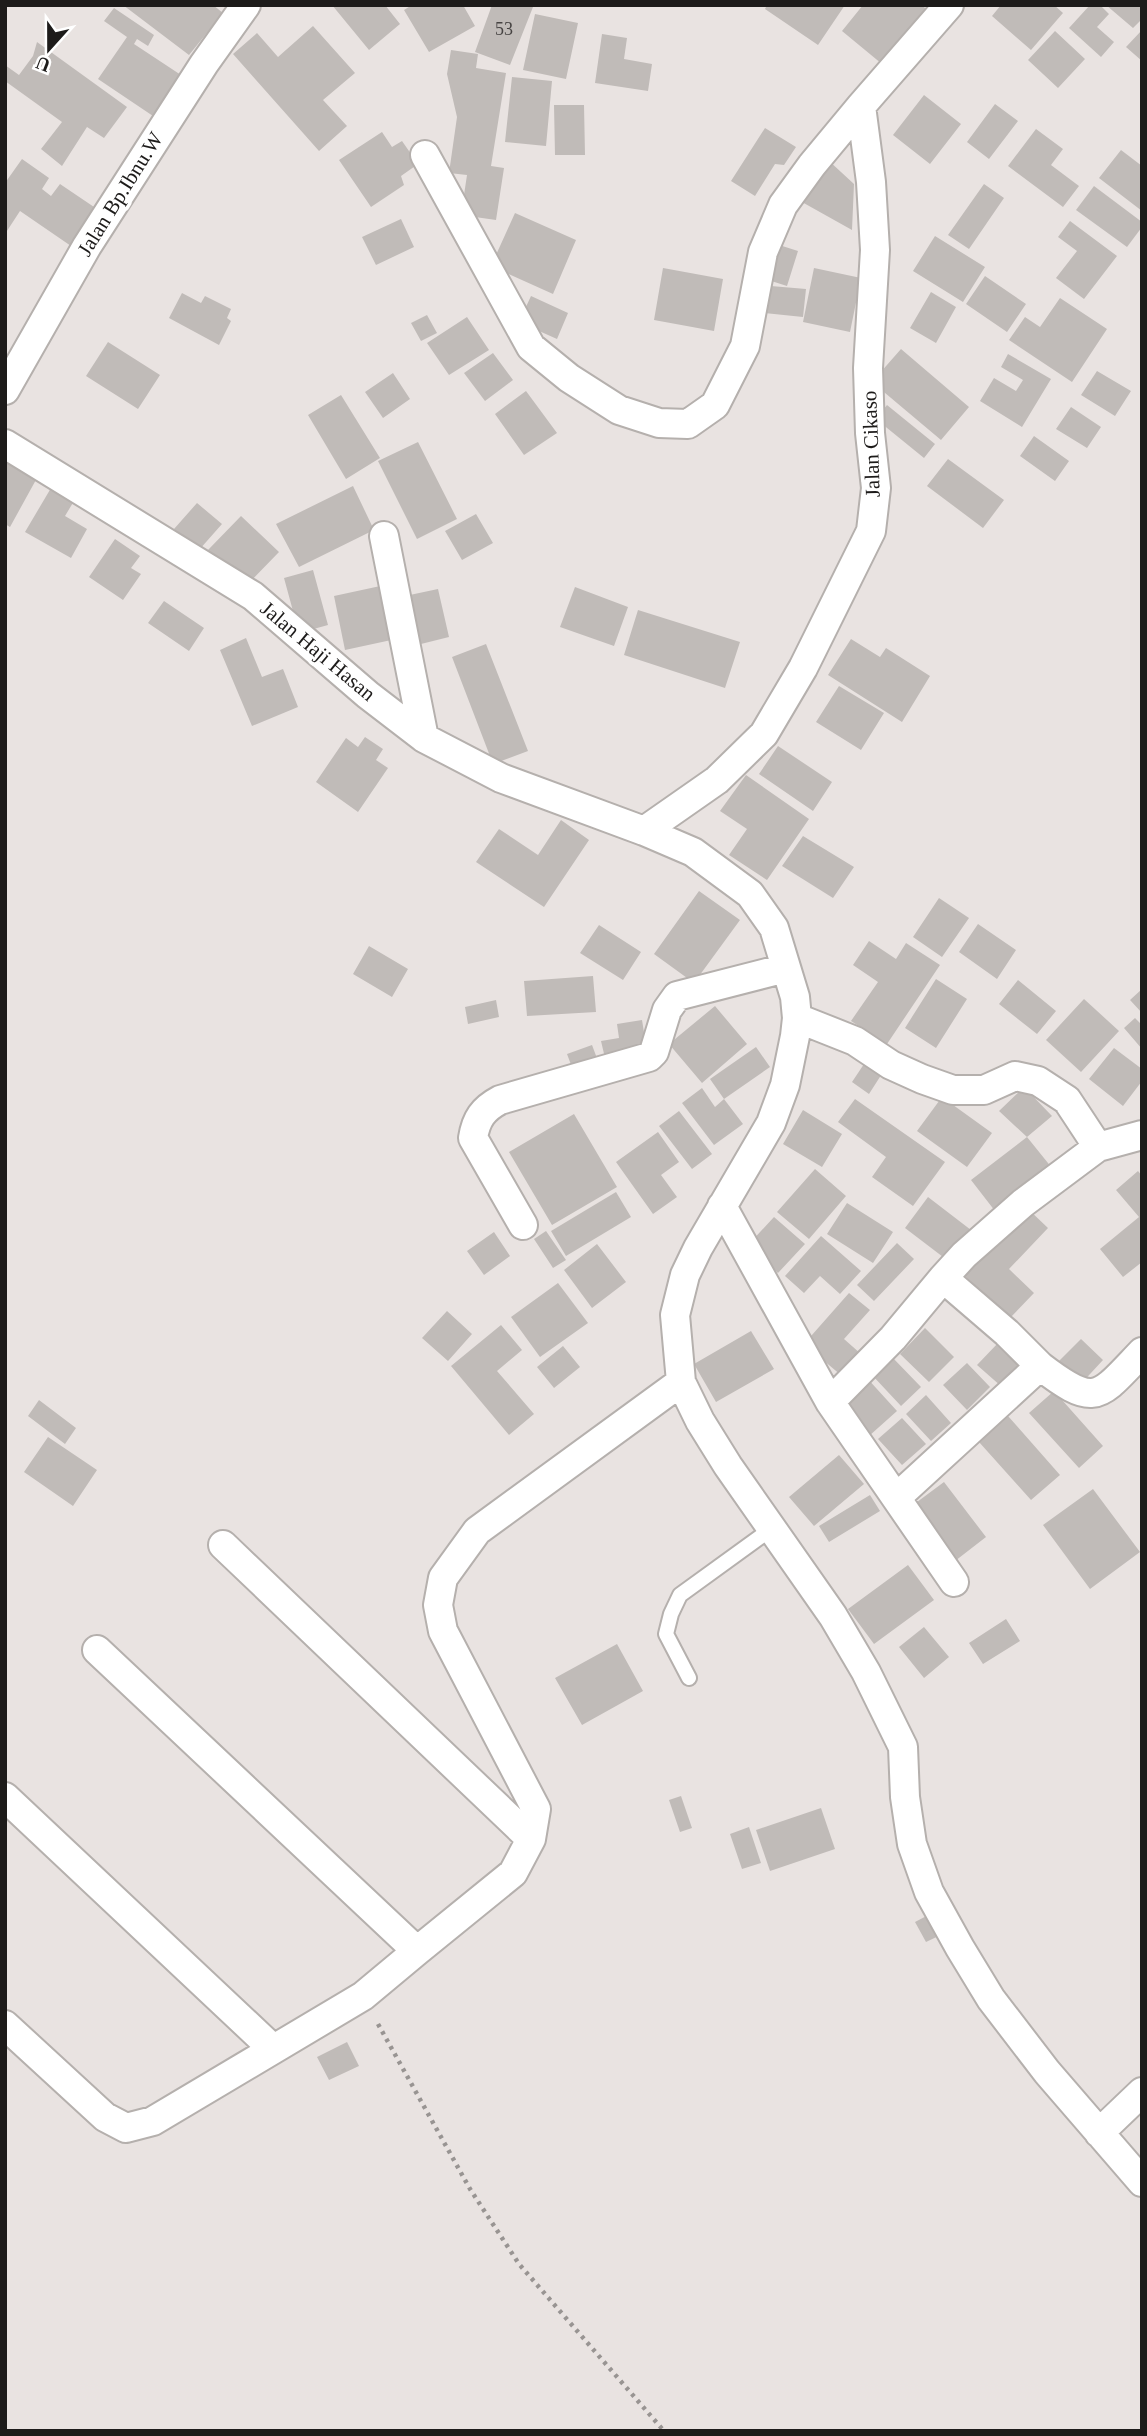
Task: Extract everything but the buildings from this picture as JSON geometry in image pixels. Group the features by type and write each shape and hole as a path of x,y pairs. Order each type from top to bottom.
{"street":[{"name":"Jalan Bp.Ibnu.W","path":"5,390 86,246 204,64 246,5"},
{"path":"425,155 531,347 569,378 619,410 659,423 688,424 715,405 745,346 763,252 783,205 812,165 949,5"},
{"name":"Jalan Cikaso","path":"644,831 717,780 764,734 803,668 871,531 876,488 870,433 868,368 875,250 871,182 861,106"},
{"name":"Jalan Haji Hasan","path":"5,444 253,596 368,695 425,738 501,779 644,831 693,852 750,894 774,928 795,997 797,1018"},
{"path":"384,536 425,738"},
{"path":"523,1225 473,1138 475,1123 486,1108 500,1100 649,1057 654,1052 667,1010 677,996 786,968"},
{"path":"1098,1147 1067,1100 1038,1081 1016,1076 984,1090 954,1090 891,1065 855,1041 797,1018 785,1085 771,1123 685,1275 675,1315 681,1382 700,1421 771,1529 833,1616 866,1672 903,1747 905,1797 912,1844 929,1892 991,1999 1047,2072 1142,2182"},
{"path":"830,1402 893,1338 964,1255 1023,1203 1098,1147 1142,1135"},
{"path":"722,1206 830,1402 954,1582"},
{"path":"943,1278 1015,1340 1040,1366 1072,1389 1087,1394 1105,1390 1142,1352"},
{"path":"896,1498 1040,1366"},
{"path":"5,2025 105,2117 126,2128 153,2120 362,1996 513,1873 531,1839 536,1808 443,1631 438,1605 443,1578 477,1531 681,1382"},
{"path":"223,1545 531,1839"},
{"path":"97,1650 417,1951"},
{"path":"5,1797 272,2048"},
{"path":"1099,2133 1142,2092"}],"lane":[{"path":"689,1678 666,1634 680,1595 771,1529"}],"path":[{"path":"362,1996 470,2189 519,2264 664,2431"}]}
